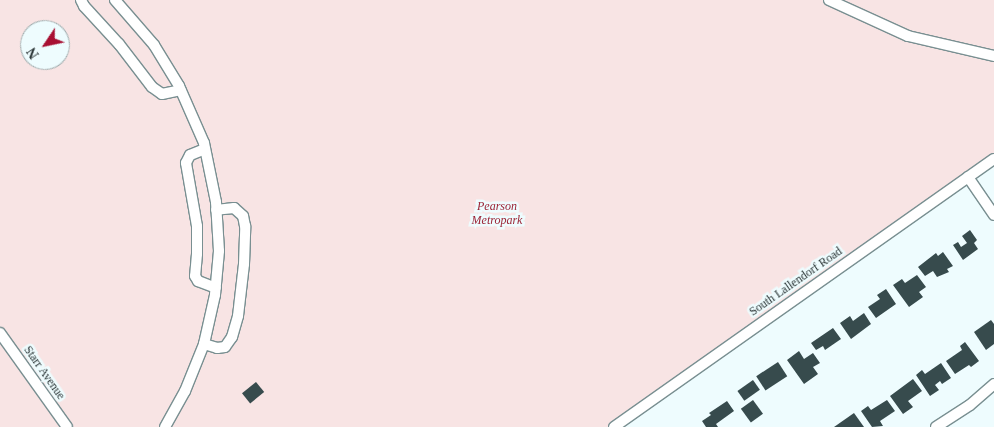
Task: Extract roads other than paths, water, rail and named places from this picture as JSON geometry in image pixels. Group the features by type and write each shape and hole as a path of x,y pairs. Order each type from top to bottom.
{"street":[{"path":"81,0 84,6 120,44 152,87 162,94 181,90"},
{"path":"115,0 154,45 181,90 195,118 205,149 216,210 219,252 216,288 204,344 185,392 165,427"},
{"path":"829,0 908,36 994,56"},
{"path":"205,149 190,155 186,163 197,226 195,276 204,284 216,288"},
{"name":"South Lallendorf Road","path":"614,427 994,159"},
{"path":"968,176 994,215"},
{"path":"204,344 218,348 225,347 232,337 238,316 244,264 246,226 243,216 234,208 216,210"},
{"name":"Starr Avenue","path":"0,333 67,427"},
{"path":"936,427 970,405 994,384"}],"park label":[{"name":"Pearson Metropark","path":"497,214"}]}
